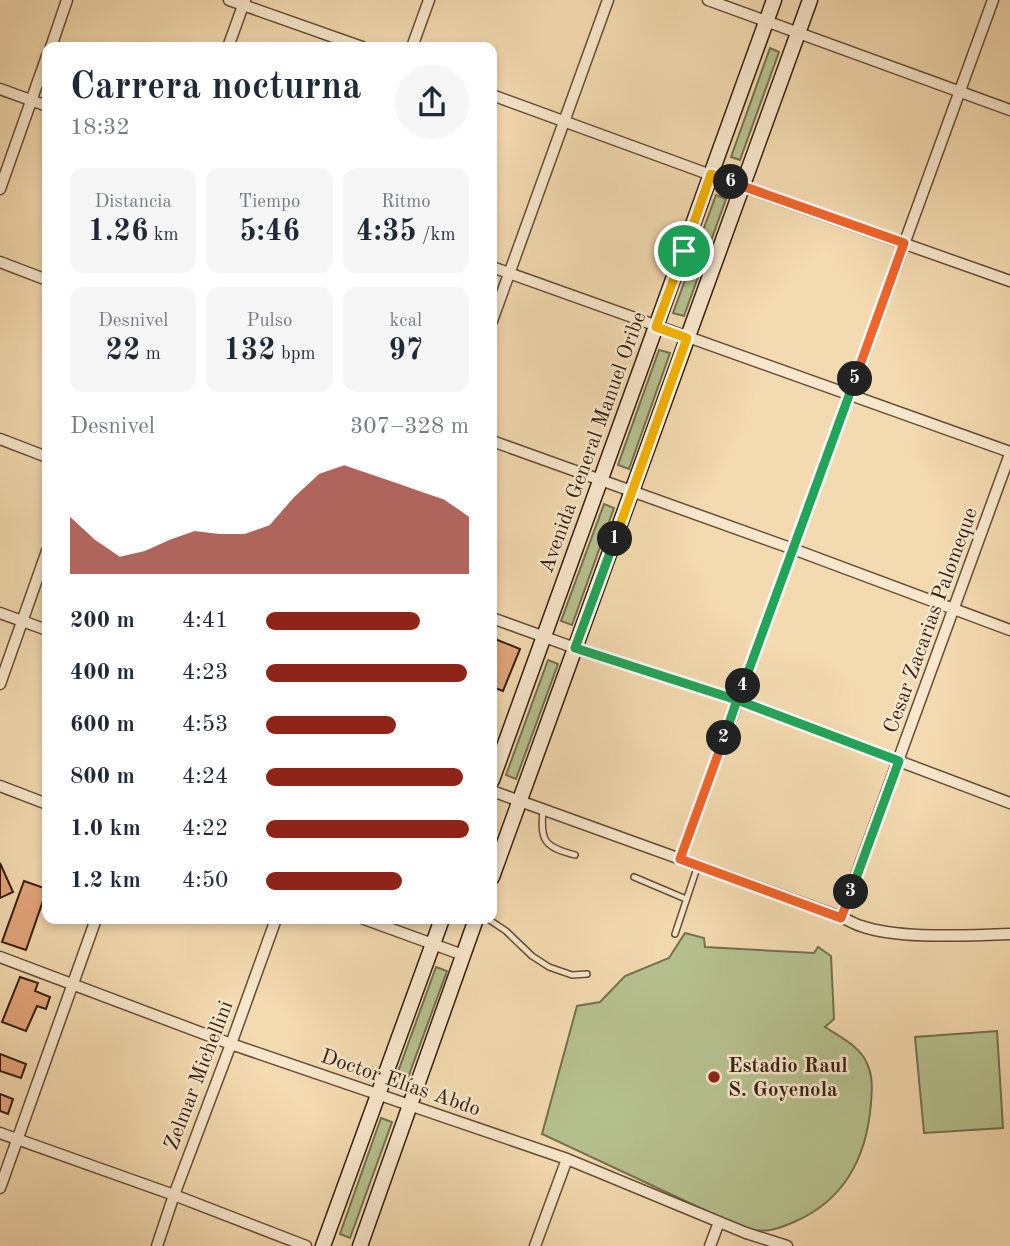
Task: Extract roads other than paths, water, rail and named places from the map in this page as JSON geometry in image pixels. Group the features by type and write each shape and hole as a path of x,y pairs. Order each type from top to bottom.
{"main road":[{"name":"Avenida General Manuel Oribe","path":"497,766 774,0"},
{"path":"497,863 810,0"},
{"path":"323,1246 440,924"},
{"path":"360,1246 474,924"}],"street":[{"path":"53,42 67,0"},
{"path":"229,0 244,2 349,42"},
{"path":"414,42 429,0"},
{"path":"497,307 608,0"},
{"path":"708,0 1010,110"},
{"path":"680,859 993,0"},
{"path":"230,42 244,2"},
{"path":"0,189 42,72"},
{"path":"0,89 42,104"},
{"path":"497,97 1010,281"},
{"path":"0,262 42,278"},
{"path":"497,269 1010,453"},
{"path":"0,439 42,455"},
{"path":"497,443 1010,630"},
{"name":"Cesar Zacarias Palomeque","path":"841,918 1010,453"},
{"path":"0,684 42,565"},
{"path":"0,613 42,628"},
{"path":"497,620 737,700 1010,803"},
{"path":"0,786 42,802"},
{"path":"497,793 862,927 890,933 1010,934"},
{"path":"0,1188 94,924"},
{"name":"Zelmar Michellini","path":"157,1246 274,924"},
{"path":"378,924 463,955"},
{"name":"Doctor Elías Abdo","path":"0,957 231,1044 567,1159 746,1233 788,1246"},
{"path":"0,1133 174,1195 306,1246"},
{"path":"535,1246 567,1159"},
{"path":"710,1246 719,1222"}],"lane":[{"path":"543,809 541,828 546,842 555,850 575,855"},
{"path":"675,934 698,865"},
{"path":"634,877 686,899"},
{"path":"496,924 549,967 572,975 587,974"}],"place":[{"name":"Estadio Raul S. Goyenola","path":"714,1077"}]}
